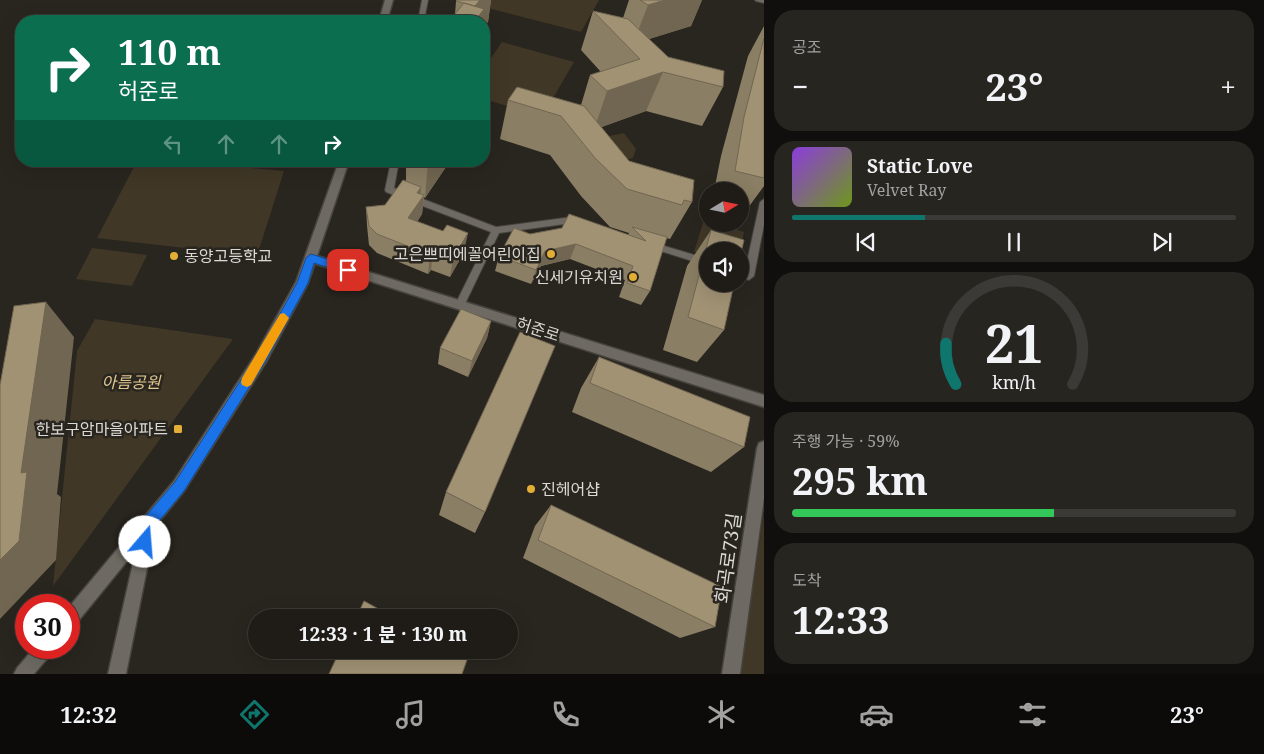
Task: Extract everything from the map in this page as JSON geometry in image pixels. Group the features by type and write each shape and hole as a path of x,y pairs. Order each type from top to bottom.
{"street":[{"path":"385,15 389,0"},
{"path":"80,606 179,486 261,358 302,283 342,167"},
{"name":"허준로","path":"311,258 764,401"},
{"name":"화곡로73길","path":"731,674 764,448"},
{"path":"116,674 149,523"},
{"path":"23,674 36,659"}],"lane":[{"path":"422,15 425,0"},
{"path":"758,0 764,1"},
{"path":"394,167 389,190 496,230 572,220 590,226"},
{"path":"749,276 764,202"},
{"path":"460,305 496,230"},
{"path":"645,243 699,260"}],"green space":[{"path":"484,0 599,0 581,32 480,6"},
{"path":"502,42 574,62 542,117 490,101 490,59"},
{"path":"624,133 636,149 633,158 607,164 589,140"},
{"path":"134,167 241,167 284,171 257,256 97,238"},
{"path":"700,232 744,232 742,242 699,242 699,254 694,252"},
{"path":"92,248 147,255 132,286 76,279"},
{"name":"아름공원","path":"95,319 233,339 53,586 77,351"},
{"path":"764,513 764,674 740,674"}],"building":[{"path":"457,0 480,0 475,6"},
{"path":"640,0 665,0 648,5"},
{"path":"464,3 484,9 480,15 454,15"},
{"path":"593,11 628,19 668,57 724,71 723,87 663,72 607,91 590,75 640,59"},
{"path":"764,38 764,178 735,171 744,117"},
{"path":"517,87 584,106 629,161 694,180 692,202 684,200 682,205 627,189 595,158 561,116 508,100"},
{"path":"403,180 421,187 417,193 424,195 408,218 443,231 447,225 468,233 453,259 433,251 430,255 377,234 369,226 366,207 385,205"},
{"path":"569,214 646,241 632,227 667,237 650,291 627,283 633,266 576,244 545,251 536,270 499,256 514,228 530,234 562,228"},
{"path":"710,232 718,232 744,240 744,242 708,242"},
{"path":"699,275 699,292 732,292 724,330 688,317"},
{"path":"46,302 21,473 27,472 19,541 0,560 0,385 14,306"},
{"path":"461,309 491,321 472,361 440,348"},
{"path":"520,332 555,346 485,512 446,492"},
{"path":"599,357 750,417 744,447 590,383"},
{"path":"551,505 722,587 715,627 538,540"},
{"path":"364,601 379,609 360,609"},
{"path":"336,659 467,659 462,674 329,674"}],"slow traffic":[{"path":"247,382 284,318"}],"place":[{"name":"고은쁘띠에꼴어린이집","path":"551,254"},
{"name":"동양고등학교","path":"174,256"},
{"name":"신세기유치원","path":"633,277"},
{"name":"한보구암마을아파트","path":"178,429"},
{"name":"진헤어샵","path":"531,489"}],"route":[{"path":"145,542 149,523 179,486 261,358 302,283 311,258 348,270"}]}
